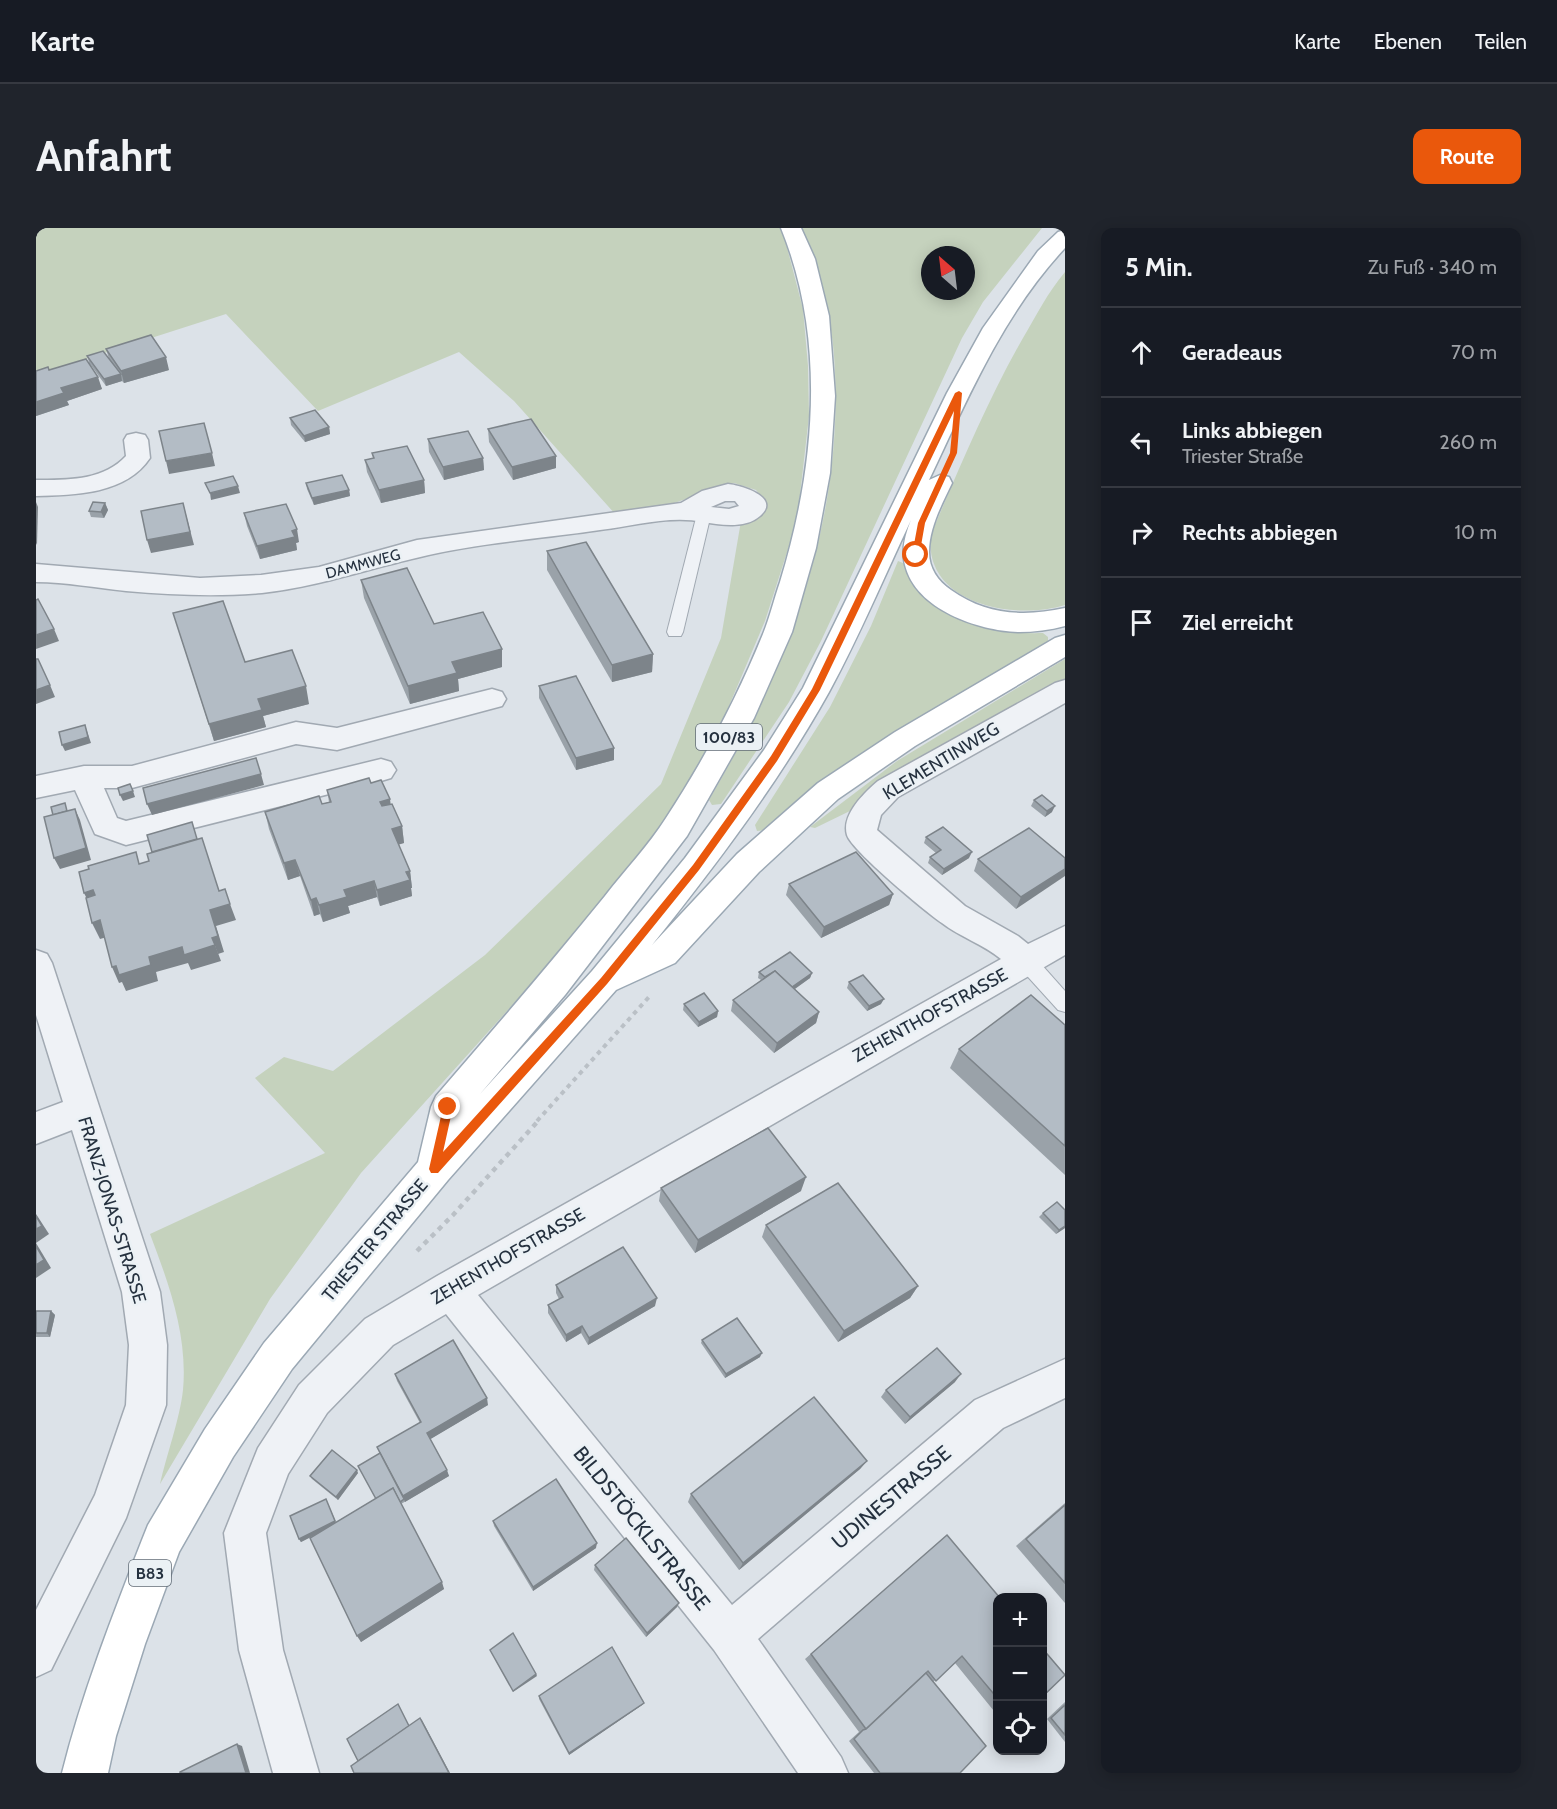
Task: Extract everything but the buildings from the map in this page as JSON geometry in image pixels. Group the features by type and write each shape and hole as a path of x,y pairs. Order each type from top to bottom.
{"main road":[{"name":"100/83","path":"435,1169 448,1107 554,985 676,828 740,718 778,632 803,548 818,472 823,396 818,316 804,259 791,228"},
{"name":"TRIESTER STRASSE","path":"85,1773 123,1644 163,1540 213,1453 278,1356 435,1169 604,981 696,867 774,758 810,700 959,393 994,328 1040,264 1065,236"},
{"path":"959,393 954,453 921,523 916,555 920,572 932,588 951,603 977,616 1010,622 1049,621 1065,617"},
{"path":"604,981 664,954 748,863 828,791 905,739 1065,645"}],"street":[{"path":"36,489 80,485 122,473 138,458 136,440"},
{"name":"DAMMWEG","path":"36,573 200,587 261,584 319,576 417,549 464,540 696,512"},
{"name":"KLEMENTINWEG","path":"1026,961 1007,945 954,915 878,850 862,834 863,818 872,803 888,789 1065,690"},
{"path":"36,787 84,777 132,777 296,733 336,739 492,699"},
{"path":"84,777 106,826 126,833 381,770"},
{"name":"ZEHENTHOFSTRASSE","path":"296,1773 261,1650 245,1533 272,1462 313,1399 379,1332 450,1289 1065,939"},
{"name":"FRANZ-JONAS-STRASSE","path":"36,963 141,1293 148,1345 146,1405 112,1504 36,1655"},
{"path":"36,1128 82,1110"},
{"name":"BILDSTÖCKLSTRASSE","path":"450,1289 729,1635 825,1773"},
{"name":"UDINESTRASSE","path":"729,1635 989,1414 1065,1378"}],"lane":[{"path":"675,632 696,512"},
{"path":"1026,961 1065,1004"}],"path":[{"path":"414,1254 453,1215 652,993"}],"green space":[{"path":"36,228 782,228 803,309 808,366 809,416 797,521 765,621 718,732 673,809 607,895 553,960 361,1173 270,1299 160,1484 179,1413 184,1370 176,1310 150,1234 325,1153 255,1078 284,1057 333,1071 485,955 661,784 721,638 741,521 764,500 756,490 734,483 656,509 616,515 514,401 459,352 318,411 226,314 36,375"},
{"path":"800,228 1042,228 983,302 962,338 821,641 789,702 721,804 712,805 709,800 738,748 787,642 806,587 821,531 831,474 835,415 834,355 830,322 822,290"},
{"path":"1065,272 1065,605 1044,609 998,608 976,602 956,591 941,577 932,558 931,534 974,434 998,386 1042,304"},
{"path":"898,561 903,563 914,582 928,597 961,619 1000,630 1043,633 1048,637 1048,643 910,722 848,762 765,830 757,831 755,825 830,707 871,626"},
{"path":"1065,659 1065,683 852,810 815,828 810,827 897,761"}],"route":[{"path":"448,1107 435,1169 604,981 696,867 774,758 816,690 959,393 954,453 921,523 916,555"}]}
